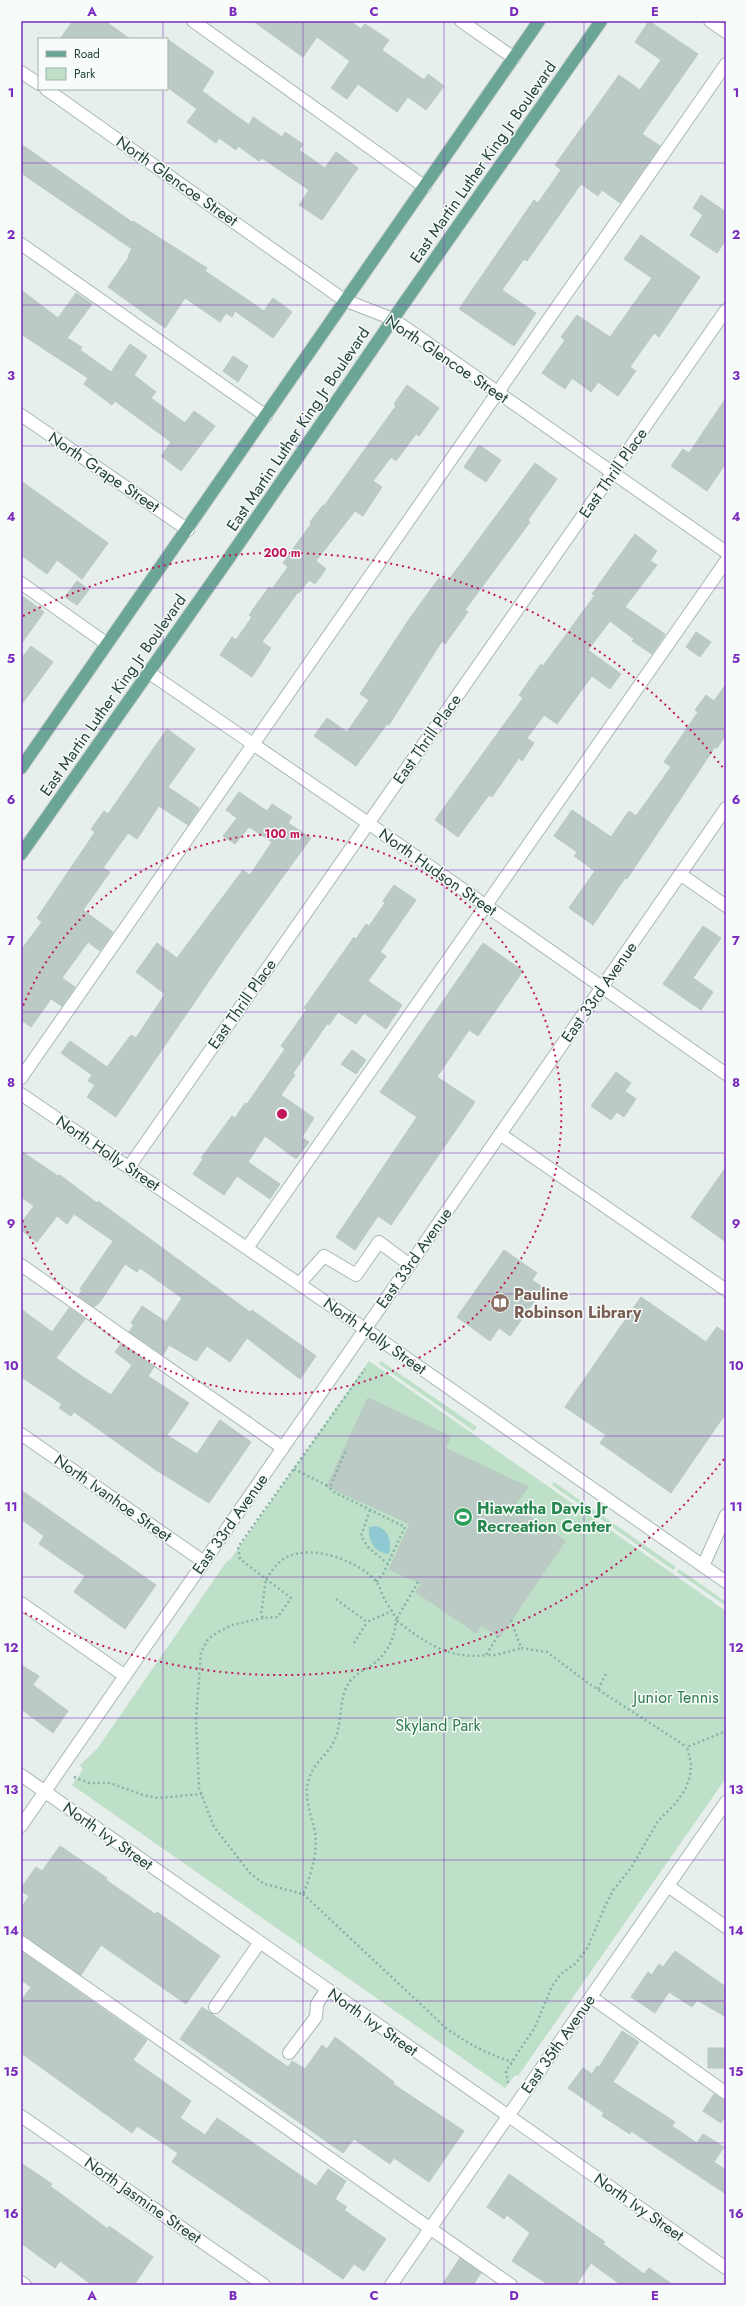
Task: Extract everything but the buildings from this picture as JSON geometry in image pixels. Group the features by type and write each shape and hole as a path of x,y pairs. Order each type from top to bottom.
{"main road":[{"name":"East Martin Luther King Jr Boulevard","path":"23,760 188,530 344,300 425,187 539,21"},
{"name":"East Martin Luther King Jr Boulevard","path":"21,854 229,558 393,319 601,21"}],"street":[{"path":"193,21 425,187"},
{"path":"461,21 514,58"},
{"path":"710,21 726,32"},
{"path":"21,1078 252,743 498,393 726,64"},
{"path":"21,72 38,83"},
{"name":"North Glencoe Street","path":"47,90 344,300 393,319 726,552"},
{"path":"21,244 266,416"},
{"name":"East Thrill Place","path":"129,1167 726,310"},
{"name":"North Grape Street","path":"21,415 188,530"},
{"path":"247,1248 726,562"},
{"path":"21,583 107,644"},
{"name":"North Hudson Street","path":"148,672 603,986 726,1074"},
{"name":"East 33rd Avenue","path":"21,1826 726,808"},
{"path":"680,874 726,906"},
{"name":"North Holly Street","path":"21,1094 365,1329 726,1582"},
{"path":"500,1134 726,1290"},
{"path":"299,1284 324,1256 356,1275 379,1242 410,1265"},
{"path":"21,1265 283,1448"},
{"name":"North Ivanhoe Street","path":"21,1434 204,1562"},
{"path":"703,1566 726,1516"},
{"path":"21,1604 125,1676"},
{"name":"North Ivy Street","path":"21,1775 726,2268"},
{"name":"East 35th Avenue","path":"391,2285 726,1802"},
{"path":"668,1886 726,1927"},
{"path":"21,1942 511,2285"},
{"path":"215,2006 260,1942"},
{"path":"289,2053 316,2017 317,2004 327,1989"},
{"path":"591,1997 726,2093"},
{"name":"North Jasmine Street","path":"21,2116 264,2285"},
{"path":"21,2282 25,2285"}],"path":[{"path":"365,1369 238,1547 240,1559 291,1598 278,1617 263,1618 232,1625 218,1632 208,1640 201,1652 196,1720 199,1788 214,1827 250,1873 264,1884 303,1894 446,2028 469,2045 489,2055 512,2062"},
{"path":"326,1486 331,1485 346,1450"},
{"path":"294,1469 326,1486 334,1492 405,1528 388,1564 376,1582"},
{"path":"370,1510 361,1536 368,1548 388,1564"},
{"path":"263,1618 261,1614 266,1579 287,1557 308,1553 336,1556 357,1566 376,1582 396,1620 420,1639 441,1650 470,1657 496,1655 521,1648 547,1652 598,1689 687,1747 691,1763 690,1776 684,1790 675,1804 658,1821 631,1868 614,1889 605,1906 588,1947 576,1963 561,1974 552,1986 535,2026 506,2071 508,2083"},
{"path":"303,1894 310,1877 314,1858 315,1834 306,1793 309,1778 315,1763 334,1742 340,1727 347,1686 357,1674 372,1665 384,1653 392,1640 396,1620 418,1582"},
{"path":"336,1599 367,1622"},
{"path":"354,1643 367,1622 392,1611"},
{"path":"511,1620 521,1648"},
{"path":"486,1655 498,1636"},
{"path":"598,1689 606,1674"},
{"path":"687,1747 726,1731"},
{"path":"74,1777 89,1783 110,1783 143,1795 158,1798 202,1794"}],"green space":[{"name":"Skyland Park","path":"369,1361 726,1611 726,1778 518,2076 515,2075 505,2088 72,1785 83,1770 80,1765 97,1749 227,1561 230,1560"},
{"path":"381,1361 477,1427 474,1431 379,1364"},
{"path":"554,1482 676,1567 673,1570 552,1485"},
{"path":"679,1569 726,1602 726,1606 677,1572"}],"water":[{"path":"375,1526 384,1530 390,1540 389,1554 376,1549 371,1541 369,1527"}],"place":[{"name":"Pauline Robinson Library","path":"500,1303"},
{"name":"Hiawatha Davis Jr Recreation Center","path":"463,1517"}],"park label":[{"name":"Junior Tennis","path":"676,1697"}]}
